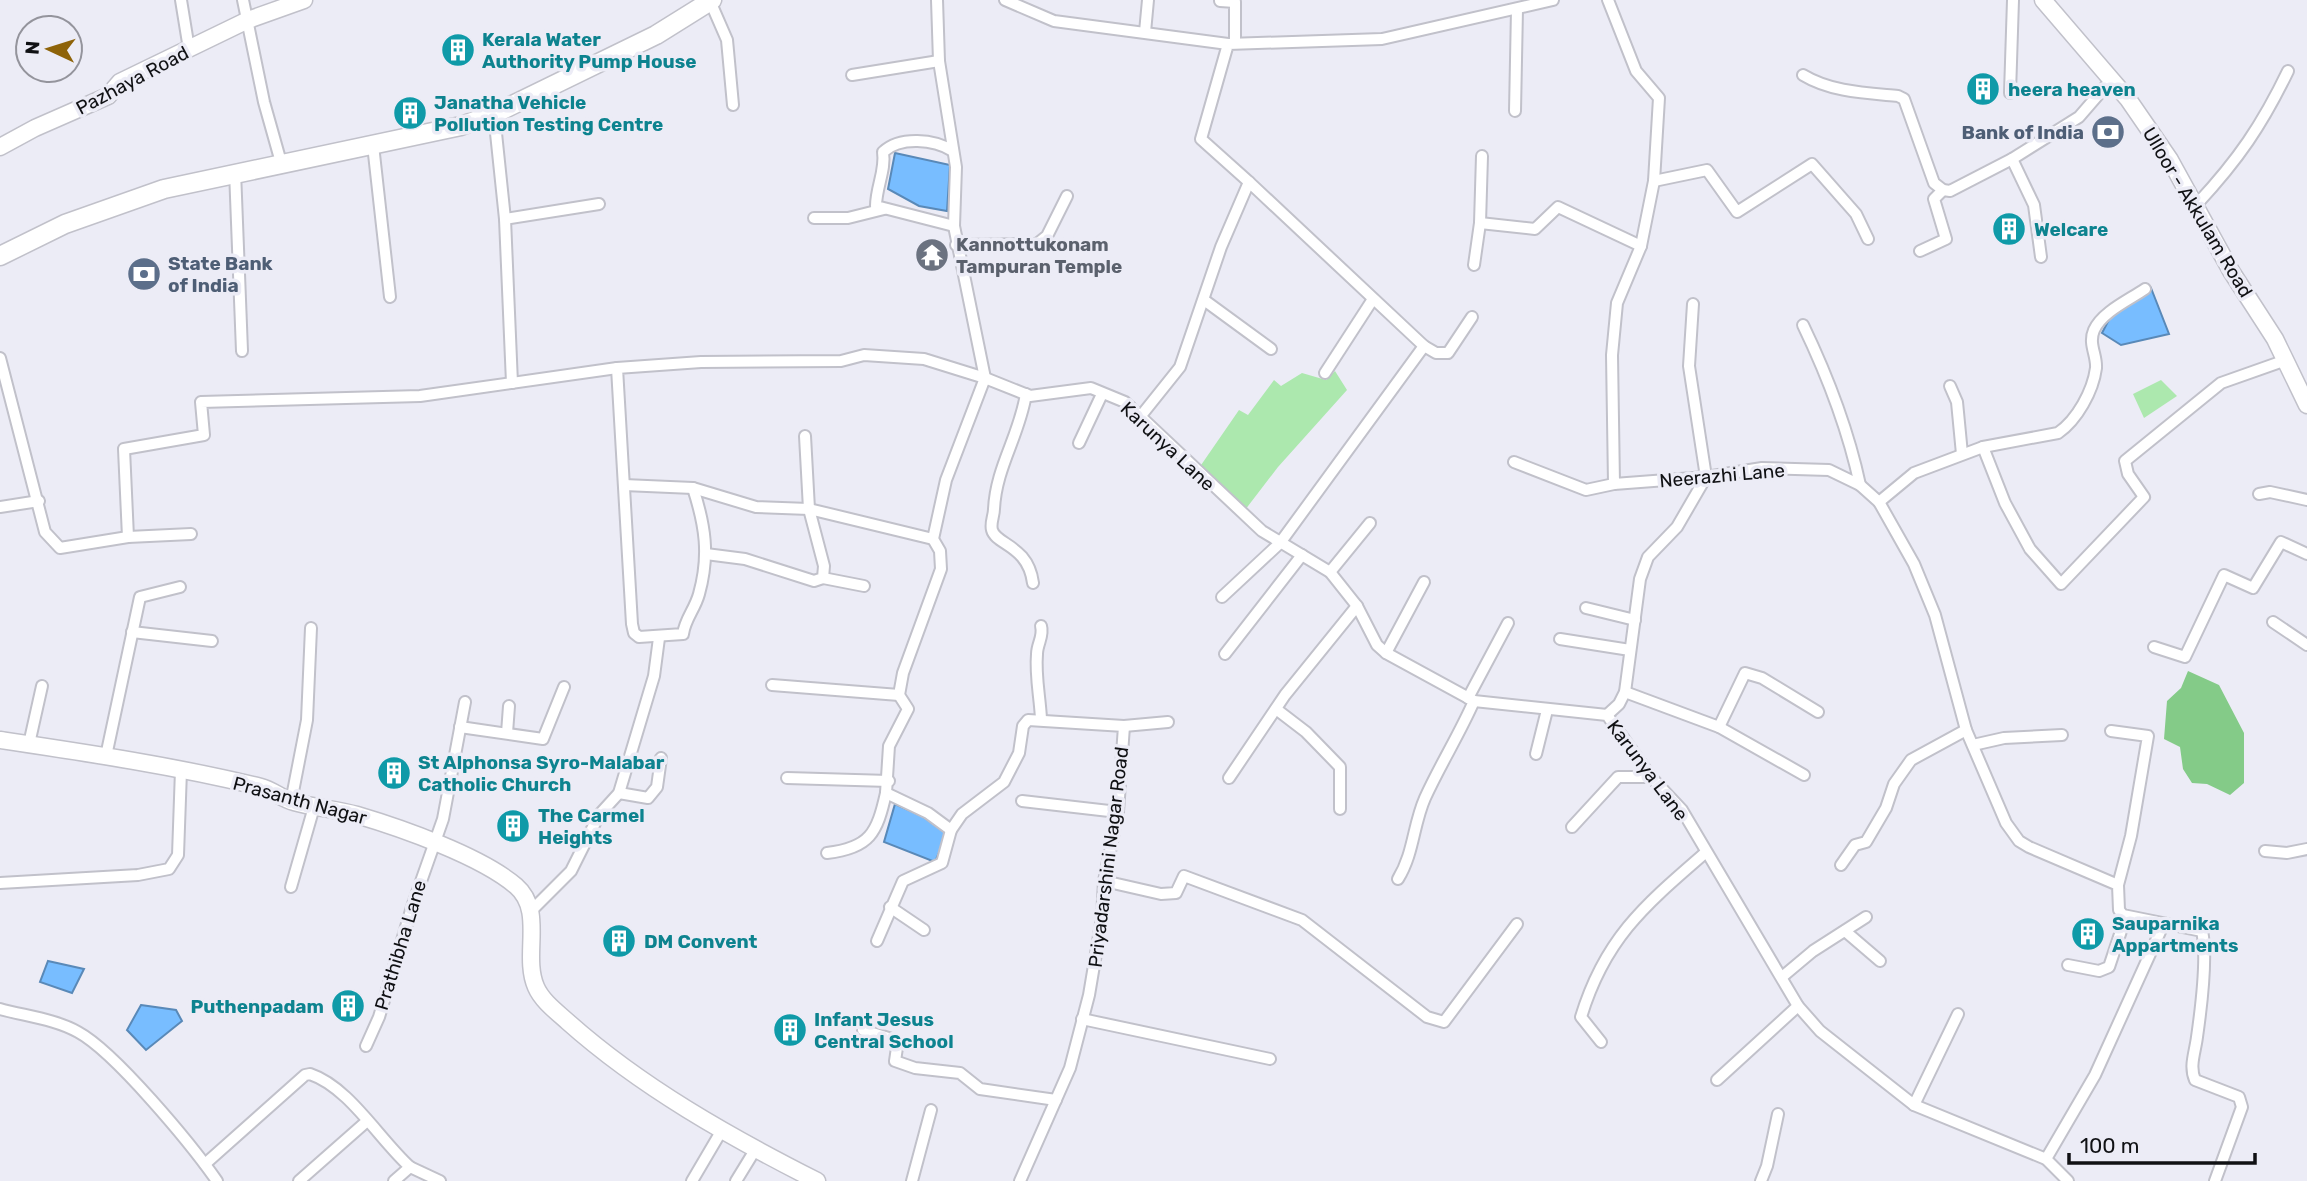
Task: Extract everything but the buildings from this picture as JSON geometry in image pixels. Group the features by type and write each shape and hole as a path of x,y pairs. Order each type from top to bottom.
{"main road":[{"path":"0,256 89,215 163,189 235,171 282,166 461,126 494,114 548,85 656,35 711,1"}],"street":[{"path":"181,0 189,49"},
{"path":"243,0 264,102 282,166"},
{"name":"Pazhaya Road","path":"0,147 35,128 108,96 120,82 248,20 303,0"},
{"path":"827,853 845,851 866,842 880,821 888,787 889,746 908,709 899,695 903,673 941,569 940,551 933,539 949,468 985,378 956,245 956,167 939,61 937,0"},
{"path":"1005,0 1054,21 1231,43 1382,39 1553,0"},
{"path":"1145,32 1148,0"},
{"path":"1608,0 1636,71 1659,98 1654,181 1642,246 1617,303 1612,355 1614,484"},
{"path":"2010,93 2013,0"},
{"name":"Ulloor - Akkulam Road","path":"2043,0 2148,126 2197,204 2209,231 2286,360 2307,405"},
{"path":"711,1 727,40 733,105"},
{"path":"1220,1 1235,2 1231,43 1201,139 1423,346 1436,353 1448,353 1472,317"},
{"path":"1516,111 1517,9"},
{"path":"852,75 939,61"},
{"path":"2197,204 2235,163 2257,130 2288,71"},
{"path":"1803,75 1815,82 1841,90 1898,96 1904,99 1934,183 1942,190"},
{"path":"1920,251 1946,239 1934,199 1942,190 1964,185 2079,117 2111,80"},
{"path":"494,114 505,219 512,383"},
{"path":"953,151 943,145 920,142 892,144 883,152 885,162 876,192 876,206 954,226"},
{"path":"373,145 390,297"},
{"path":"1474,265 1480,223 1482,156"},
{"path":"2012,159 2034,205 2041,257"},
{"path":"1654,181 1707,170 1738,212 1812,164 1856,214 1868,239"},
{"path":"235,171 242,351"},
{"path":"1140,417 1180,367 1221,247 1249,182"},
{"path":"956,245 1037,244 1047,236 1067,196"},
{"path":"505,219 599,204"},
{"path":"1480,223 1535,229 1558,207 1642,246"},
{"path":"814,218 848,218 885,209"},
{"path":"1879,502 1914,473 1983,447 2058,433 2068,426 2080,409 2096,366 2091,345 2093,333 2100,321 2145,289"},
{"path":"1325,373 1373,299"},
{"path":"1204,300 1271,349"},
{"path":"1607,715 1619,704 1625,692 1640,579 1648,557 1677,527 1706,477 1689,366 1692,304"},
{"path":"1803,325 1827,376 1851,445 1860,485"},
{"path":"1222,597 1280,543 1423,346"},
{"name":"Karunya Lane","path":"128,537 124,449 204,435 201,402 420,396 617,368 701,362 841,361 864,355 924,359 1026,394 1091,388 1125,402 1234,508 1280,543 1330,572 1357,606 1377,645 1386,653 1471,700 1607,715 1651,777 1682,810 1705,853 1798,1006 1821,1031 1914,1105 2046,1160 2068,1181"},
{"path":"0,358 45,532 60,548 128,537 191,534"},
{"path":"1983,447 2006,503 2030,549 2061,584 2144,497 2128,474 2125,461 2221,383 2286,360"},
{"path":"617,368 634,633 639,637 659,638 683,634 684,624 699,597 706,554 705,524 693,488"},
{"path":"1950,386 1957,402 1962,454"},
{"path":"1026,394 1015,439 995,486 991,525 996,537 1023,556 1033,583"},
{"path":"1079,443 1102,394"},
{"path":"805,436 809,509 824,566 823,578"},
{"name":"Neerazhi Lane","path":"1514,462 1586,490 1614,484 1706,477 1762,468 1829,470 1860,485 1879,502 1914,564 1935,615 1966,730 2006,823 2018,841 2118,885"},
{"path":"624,485 693,488 756,507 809,509 933,539"},
{"path":"2259,494 2270,492 2307,500"},
{"path":"0,508 38,501"},
{"path":"1330,572 1370,523"},
{"path":"2154,647 2185,657 2224,575 2253,588 2281,542 2307,554"},
{"path":"706,554 745,559 814,581 823,578 864,586"},
{"path":"1226,653 1302,555"},
{"path":"1386,653 1424,582"},
{"path":"106,756 140,597 180,587"},
{"path":"1229,778 1276,709 1357,606"},
{"path":"1586,608 1635,620"},
{"path":"2273,622 2307,645"},
{"path":"1398,879 1412,851 1424,798 1455,745 1471,700 1508,623"},
{"path":"877,941 890,907 905,879 942,863 951,830 962,814 1004,782 1019,753 1025,722 1041,719 1036,675 1037,650 1043,633 1041,626"},
{"path":"291,802 307,720 311,628"},
{"path":"132,632 212,641"},
{"path":"659,638 654,676 619,793 598,815 571,871 531,911 536,986 548,1004 599,1049 755,1150 817,1181"},
{"path":"1560,639 1630,650"},
{"path":"1719,727 1745,673 1762,678 1818,712"},
{"path":"772,685 899,695"},
{"path":"29,744 42,686"},
{"path":"460,727 544,739 564,687"},
{"path":"1625,692 1719,727 1804,775"},
{"name":"Prathibha Lane","path":"366,1046 379,1017 443,819 465,702"},
{"path":"507,733 509,706"},
{"path":"1276,709 1306,732 1340,767 1340,808"},
{"path":"1536,754 1547,710"},
{"name":"Priyadarshini Nagar Road","path":"1020,1181 1070,1068 1095,969 1104,881 1118,812 1124,726 1041,719"},
{"path":"1124,726 1168,722"},
{"path":"1841,865 1855,845 1866,842 1886,808 1895,784 1911,760 1928,748 1966,730"},
{"path":"2111,731 2148,736 2131,836 2118,885 2119,910 2126,916 2202,931 2199,1020 2191,1070 2195,1080 2227,1090 2239,1097 2242,1107 2215,1181"},
{"path":"1973,745 2004,738 2063,735"},
{"name":"Prasanth Nagar","path":"0,740 181,770 265,788 291,802 354,814 476,861 516,886 527,899 531,911"},
{"path":"619,793 648,798 657,787 661,758"},
{"path":"0,883 138,875 169,869 178,855 181,770"},
{"path":"1572,827 1618,777 1651,777"},
{"path":"787,778 888,787 951,830"},
{"path":"1022,801 1118,812"},
{"path":"291,887 314,807"},
{"path":"2265,851 2287,853 2307,849"},
{"path":"1601,1042 1581,1017 1611,947 1640,909 1705,853"},
{"path":"1104,881 1161,894 1176,893 1184,876 1302,920 1421,1013 1444,1022 1517,924"},
{"path":"890,907 924,930"},
{"path":"2068,965 2099,971 2109,967 2126,916"},
{"path":"1782,977 1866,917"},
{"path":"2046,1160 2095,1074 2164,923"},
{"path":"1845,931 1880,961"},
{"path":"1717,1080 1798,1006"},
{"path":"0,1009 58,1023 94,1042 205,1164 217,1181"},
{"path":"1914,1105 1958,1014"},
{"path":"1082,1019 1269,1059"},
{"path":"863,1030 898,1041 895,1061 915,1068 960,1073 980,1089 1056,1100"},
{"path":"205,1164 305,1075 316,1076 347,1096 366,1122 410,1167 440,1181"},
{"path":"912,1181 931,1110"},
{"path":"1761,1181 1768,1166 1778,1114"},
{"path":"299,1181 366,1122"},
{"path":"692,1181 722,1130"},
{"path":"736,1181 755,1150"},
{"path":"394,1181 410,1167"}],"green space":[{"path":"1335,371 1347,390 1278,467 1245,510 1199,468 1239,410 1248,415 1274,380 1281,386 1302,373 1326,380"},
{"path":"2161,380 2177,396 2144,418 2133,394"},
{"path":"2188,671 2219,685 2244,733 2244,783 2230,795 2207,784 2192,783 2183,769 2180,747 2164,739 2167,701 2181,688"}],"water":[{"path":"895,153 950,165 947,211 919,206 888,189"},
{"path":"2151,288 2169,334 2121,345 2102,333 2114,310"},
{"path":"895,804 922,816 947,834 935,862 884,842"},
{"path":"48,961 84,969 72,993 40,982"},
{"path":"141,1005 176,1010 182,1021 146,1050 127,1030"}],"place":[{"name":"Kerala Water Authority Pump House","path":"458,50"},
{"name":"heera heaven","path":"1983,89"},
{"name":"Janatha Vehicle Pollution Testing Centre","path":"410,113"},
{"name":"Bank of India","path":"2108,132"},
{"name":"Welcare","path":"2009,229"},
{"name":"Kannottukonam Tampuran Temple","path":"932,255"},
{"name":"State Bank of India","path":"144,274"},
{"name":"St Alphonsa Syro-Malabar Catholic Church","path":"394,773"},
{"name":"The Carmel Heights","path":"513,826"},
{"name":"Sauparnika Appartments","path":"2088,934"},
{"name":"DM Convent","path":"619,941"},
{"name":"Puthenpadam","path":"348,1006"},
{"name":"Infant Jesus Central School","path":"790,1030"}]}
